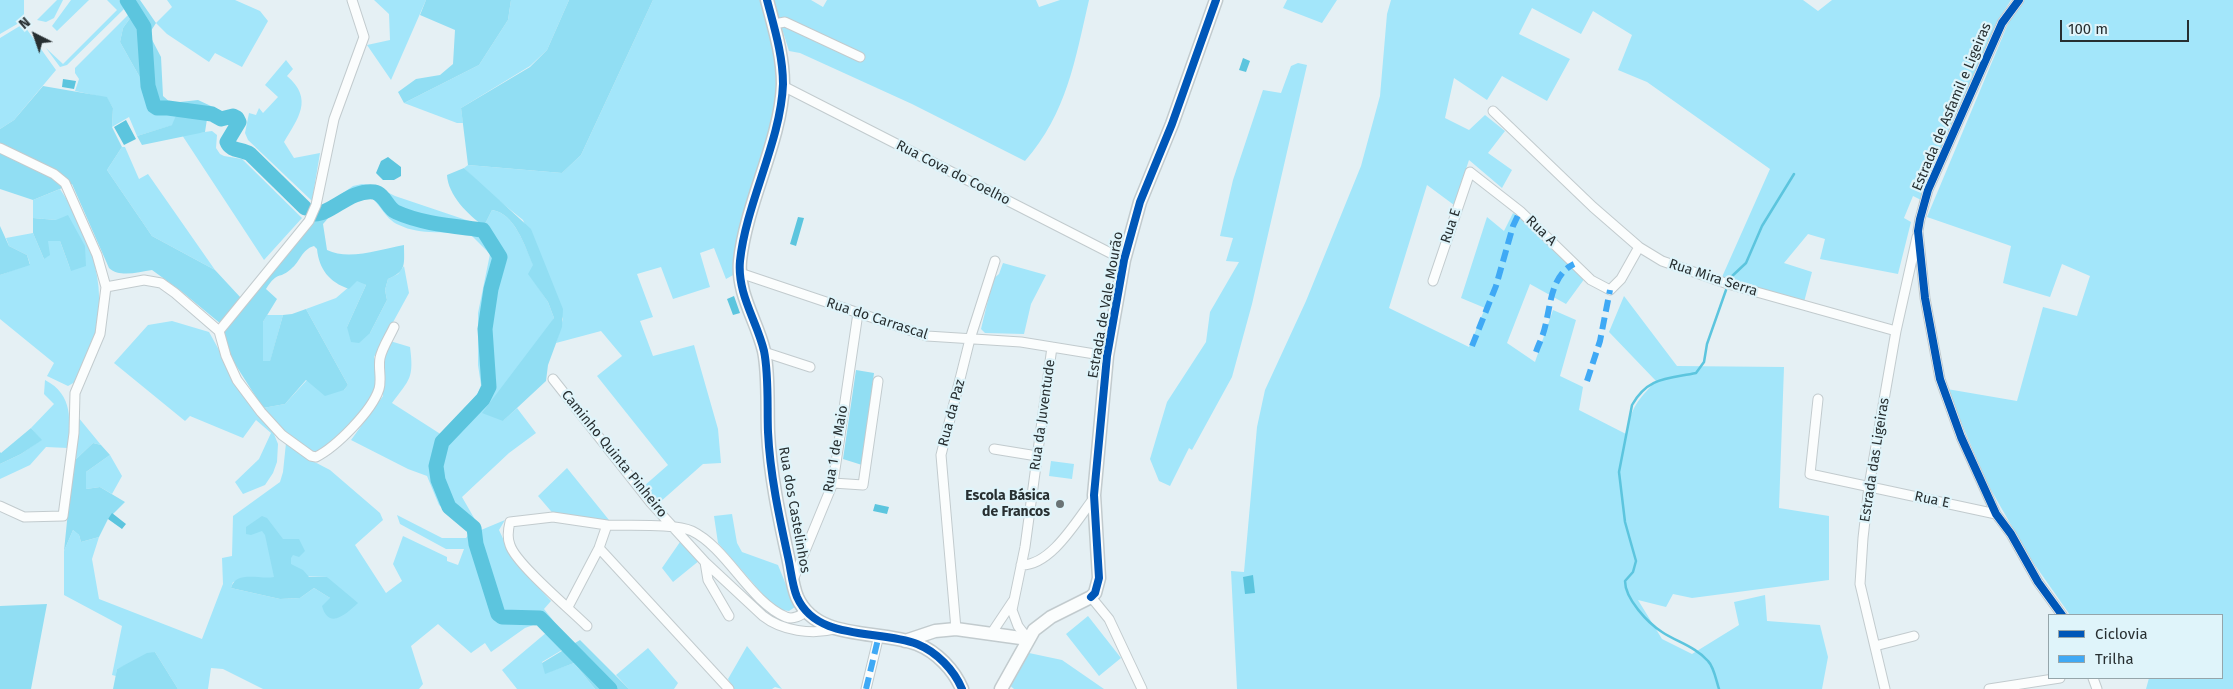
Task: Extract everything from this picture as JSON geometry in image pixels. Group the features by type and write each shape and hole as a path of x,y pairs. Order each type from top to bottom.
{"street":[{"path":"219,331 309,221 316,205 334,119 364,37 352,0"},
{"name":"Rua dos Castelinhos","path":"766,0 774,24 782,62 783,86 776,126 745,233 740,273 742,288 764,352 769,456 793,580 798,597 807,611 820,621 835,629 879,635 917,644 940,658 952,671 962,689"},
{"name":"Estrada de Vale Mourão","path":"1091,597 1095,593 1099,578 1094,498 1107,356 1124,260 1140,202 1172,124 1216,0"},
{"name":"Estrada de Asfamil e Ligeiras","path":"2019,0 2002,23 1928,190 1918,231 1924,298 1940,379 1961,437 1996,514 2011,534 2038,582 2061,614"},
{"path":"774,24 785,22 860,57"},
{"name":"Rua Cova do Coelho","path":"783,86 1124,260"},
{"name":"Rua Mira Serra","path":"1493,111 1593,207 1639,247 1662,261 1689,272 1896,331"},
{"path":"0,148 54,174 65,184 97,255 106,287 100,334 76,393 74,433 63,516 24,517 0,506"},
{"name":"Rua A","path":"1470,172 1520,211 1591,280 1610,290 1621,279 1639,247"},
{"name":"Rua E","path":"1433,281 1470,172"},
{"name":"Estrada das Ligeiras","path":"1885,689 1860,584 1862,538 1869,486 1896,331 1918,231"},
{"name":"Rua da Paz","path":"956,629 942,455 943,443 970,339 995,261"},
{"name":"Rua do Carrascal","path":"740,273 927,336 1022,342 1107,356"},
{"path":"106,287 144,280 161,283 175,293 219,331 226,356 237,380 261,412 282,435 311,456 316,457 326,452 342,438 372,402 379,389 380,358 394,327"},
{"name":"Rua 1 de Maio","path":"793,580 833,483 858,314"},
{"name":"Rua da Juventude","path":"1013,601 1021,565 1052,346"},
{"path":"764,352 810,367"},
{"name":"Caminho Quinta Pinheiro","path":"553,379 650,503 705,562 772,623 795,630 827,631 835,629"},
{"path":"833,483 863,485 878,381"},
{"name":"Rua E","path":"1818,399 1810,474 1996,514"},
{"path":"994,449 1037,456"},
{"path":"1021,565 1029,565 1042,560 1051,553 1094,498"},
{"path":"587,626 521,562 510,546 508,532 510,522 553,517 607,525 675,528 691,531 708,543 758,595 786,616 796,618 807,611"},
{"path":"568,607 599,548 607,525"},
{"path":"599,548 729,689"},
{"path":"705,562 708,580 729,616"},
{"path":"1000,689 1028,639 1038,627 1051,617 1091,597 1110,619 1130,659 1142,689"},
{"path":"991,634 1013,601"},
{"path":"1013,601 1014,618 1028,639"},
{"path":"905,641 935,631 956,629 1028,639"},
{"path":"866,689 879,635"},
{"path":"1875,646 1914,636"},
{"path":"1990,689 2054,679"}],"shaded area":[{"path":"0,0 24,0 24,20 0,34"},
{"path":"57,0 63,0 54,18 46,22 37,20"},
{"path":"71,0 89,0 57,31 52,26"},
{"path":"107,0 119,0 124,9 67,65 60,67 46,48 63,64 117,10"},
{"path":"124,0 140,0 156,23 149,34 161,57 163,96 171,103 198,100 226,113 224,122 219,124 207,119 205,132 142,145 137,136 172,125 176,115 150,107 143,83 120,42 123,28 133,14"},
{"path":"167,0 235,0 260,11 268,21 242,67 215,53 209,62 167,34 156,23 172,7"},
{"path":"374,0 426,0 391,80 367,45 390,40 389,14"},
{"path":"426,0 511,0 508,20 479,65 404,103 398,92 416,79 440,75 453,64 455,30 420,15"},
{"path":"511,0 569,0 547,50 530,66 461,108 463,123 457,123 404,103 479,65 508,20"},
{"path":"569,0 653,0 581,155 562,173 468,165 461,108 530,67 547,50"},
{"path":"653,0 761,0 778,60 777,88 772,120 735,274 726,279 714,248 700,253 710,287 673,299 661,267 637,274 653,317 640,321 653,356 694,345 718,429 721,463 703,464 659,503 644,486 668,465 597,376 622,356 601,331 556,343 563,319 523,220 487,191 464,168 468,165 562,173 581,155"},
{"path":"773,0 811,0 823,7 827,0 1036,0 1039,7 1060,0 1089,0 1068,85 1051,124 1025,161 912,104 800,53 789,51"},
{"path":"1287,0 1337,0 1322,23 1283,8"},
{"path":"1391,0 1803,0 1818,11 1832,0 2011,0 1996,24 1934,164 1921,200 1913,196 1904,218 1911,222 1898,274 1820,259 1825,239 1808,234 1784,263 1812,272 1804,302 1722,277 1770,169 1647,82 1618,70 1632,35 1593,11 1581,34 1532,8 1519,34 1570,59 1547,101 1502,76 1487,100 1454,78 1445,118 1469,130 1485,115 1505,131 1488,153 1512,170 1502,188 1469,160 1454,205 1427,185 1389,308 1469,347 1485,308 1461,298 1487,217 1504,231 1513,213 1531,225 1585,278 1566,304 1530,284 1507,343 1535,362 1553,310 1576,320 1560,376 1583,387 1579,410 1626,434 1636,404 1656,381 1609,332 1624,296 1677,366 1784,367 1779,508 1829,516 1829,580 1692,598 1673,594 1666,607 1638,600 1662,639 1692,654 1739,625 1734,602 1765,595 1767,621 1820,625 1828,657 1822,689 1237,689 1231,571 1244,572 1257,427 1265,390 1306,301 1361,166 1380,96 1387,14"},
{"path":"2024,0 2233,0 2233,689 2146,689 2149,679 2223,679 2223,614 2069,614 2030,558 1987,483 1947,389 2017,401 2043,307 2077,316 2090,276 2062,264 2050,297 2003,283 2011,246 1927,217 2010,19"},
{"path":"131,12 133,14 123,28 120,42 143,83 150,107 176,115 173,125 137,136 129,117 112,127 113,108 107,98 75,91 79,79 75,73 75,68"},
{"path":"23,24 56,70 14,120 0,129 0,38"},
{"path":"1243,58 1250,61 1246,72 1239,70"},
{"path":"286,60 293,69 287,76 295,84 302,101 298,117 284,142 294,158 320,153 312,201 248,140 245,133 249,113 256,115 259,108 263,113 278,97 265,85"},
{"path":"1298,63 1307,65 1252,304 1232,377 1192,450 1189,448 1170,486 1159,481 1150,459 1167,402 1206,342 1210,312 1239,262 1226,261 1233,238 1220,236 1233,180 1263,90 1281,93 1291,66"},
{"path":"63,79 76,81 74,89 62,87"},
{"path":"43,86 107,97 113,108 112,127 122,147 107,170 152,236 215,270 241,298 308,214 319,207 330,216 323,224 327,250 336,253 355,254 404,245 403,266 399,273 388,279 385,290 387,300 370,333 359,343 351,342 347,327 366,285 357,281 349,289 336,283 323,269 317,249 314,246 304,253 291,269 273,279 266,289 277,299 263,322 263,361 270,361 283,315 306,309 348,385 344,390 325,396 306,380 285,404 263,408 228,353 221,324 152,270 124,274 109,268 72,184 33,200 0,189 0,129 14,120"},
{"path":"126,120 136,139 124,145 114,127"},
{"path":"212,131 217,135 216,148 220,154 242,159 302,218 264,260 182,135"},
{"path":"122,147 125,147 139,179 148,174 215,270 152,236 107,170"},
{"path":"388,157 401,167 401,176 394,180 383,180 376,173 381,161"},
{"path":"464,168 531,229 563,309 562,327 548,365 546,381 503,421 482,413 554,318 548,302 528,274 533,265 523,240 513,224 500,212 492,210 484,226 455,197 447,175"},
{"path":"362,184 375,186 395,196 484,226 492,210 500,212 513,224 523,241 534,266 529,274 548,302 554,318 503,421 517,408 536,433 509,453 462,497 481,530 505,520 499,530 513,560 551,601 544,609 572,644 542,662 546,673 574,663 595,689 517,689 502,670 547,632 539,623 525,628 491,652 485,643 471,653 438,624 411,646 423,684 419,689 263,689 223,669 211,668 208,689 178,689 155,652 117,669 116,676 112,675 122,626 64,595 64,551 73,530 79,535 81,542 99,537 92,559 99,599 202,639 223,584 222,558 232,556 233,516 280,482 286,443 305,457 330,470 380,513 383,520 355,545 386,593 402,581 393,564 403,536 447,557 447,561 458,565 464,549 446,549 400,524 397,515 442,538 466,538 469,534 462,525 439,505 427,476 408,469 351,440 383,396 383,360 390,341 410,347 411,365 411,372 407,383 392,403 442,435 478,393 481,385 478,365 478,313 490,254 471,235 425,232 399,225 389,218 375,201 369,197 353,199 327,214 321,208 353,186","holes":["295,576 327,577 336,619 330,598 314,588 300,598 280,599 231,588 233,582"]},
{"path":"60,189 71,207 89,246 99,287 96,330 90,351 75,382 68,386 47,376 54,363 0,319 0,275 30,264 27,255 9,246 6,238 33,233 44,259 48,241 60,241 71,271 56,220 33,218 33,200"},
{"path":"68,215 85,246 86,266 71,271 60,241 48,241 50,255 44,259 33,233 33,218 56,220"},
{"path":"798,217 804,218 796,246 790,244"},
{"path":"0,226 9,246 27,255 30,265 0,275"},
{"path":"1003,263 1046,275 1031,304 1024,334 985,333 981,329 993,279 999,274"},
{"path":"404,266 409,293 374,357 378,374 375,388 351,424 330,445 313,451 306,448 286,432 263,408 285,404 307,380 344,390 348,385 306,309 336,298 357,280 366,285 347,327 370,333 387,300 385,290 388,279 398,274"},
{"path":"734,296 740,313 733,315 727,299"},
{"path":"267,315 283,315 270,362 262,361 263,322"},
{"path":"172,321 209,332 243,393 272,429 278,444 277,462 273,473 265,485 243,494 235,482 259,459 271,433 256,420 243,438 190,416 185,421 114,363 148,325"},
{"path":"856,370 874,373 862,465 843,459"},
{"path":"45,380 61,393 66,401 69,419 68,448 46,447 30,465 0,479 0,464 21,454 41,440 31,428 54,404 44,394"},
{"path":"78,417 101,445 93,443 73,462"},
{"path":"31,428 42,440 21,454 0,464 0,452"},
{"path":"93,443 101,445 110,455 86,472 86,489 100,487 125,502 108,519 99,537 81,542 79,535 73,530 64,551 73,462"},
{"path":"110,455 122,476 112,494 100,487 86,489 86,472"},
{"path":"1051,461 1074,464 1072,479 1049,476"},
{"path":"567,468 609,520 556,517 538,496"},
{"path":"875,504 889,507 887,514 873,511"},
{"path":"112,513 126,524 122,529 108,519"},
{"path":"732,514 737,543 742,552 778,565 795,607 789,611 772,605 718,543 714,516"},
{"path":"262,516 267,518 283,539 299,539 305,551 299,557 293,555 291,564 303,570 309,577 327,577 358,603 344,615 334,619 325,613 322,606 330,598 314,588 300,598 280,599 231,588 234,582 243,577 274,577 265,535 262,531 251,535 246,534 246,527"},
{"path":"680,542 700,560 673,582 662,568"},
{"path":"1253,575 1255,593 1245,594 1243,577"},
{"path":"47,604 31,689 0,689 0,606"},
{"path":"1088,616 1121,658 1099,676 1066,634"},
{"path":"580,640 629,689 595,689 574,663 545,674 542,663"},
{"path":"747,646 782,689 775,687 772,689 734,689 728,679"},
{"path":"648,648 678,683 674,689 629,689 616,675"},
{"path":"155,652 178,689 113,689 117,669 147,653"},
{"path":"1029,653 1062,660 1104,689 1014,689 1008,684"}],"waterway":[{"path":"127,0 144,27 148,86 154,106 157,108 212,114 221,119 233,116 237,118 239,122 227,142 229,145 250,154 305,208"},
{"path":"1730,278 1746,263 1762,226 1794,174"},
{"path":"314,214 327,211 357,194 374,192 381,195 393,210 406,216 438,224 483,230 500,257 491,289 485,329 489,387 483,399 442,442 436,466 438,480 449,507 474,528 476,544 498,614 502,617 540,618 610,689"},
{"path":"1719,689 1708,661 1698,652 1656,628 1638,610 1629,595 1625,581 1633,572 1636,561 1625,522 1619,472 1632,405 1638,396 1652,384 1667,378 1696,373 1704,362 1707,344 1726,290"}],"marked path":[{"path":"1472,346 1496,286 1513,226 1520,211"},
{"path":"1536,352 1546,325 1555,285 1566,269 1574,264"},
{"path":"1587,381 1600,341 1610,290"},
{"path":"866,689 879,635"}],"cycle path":[{"path":"767,0 780,52 783,73 781,106 770,150 743,239 740,273 744,296 764,351 767,370 768,432 773,479 794,588 797,597 806,611 819,621 834,628 902,640 924,647 944,662 962,689"},
{"path":"1091,597 1095,593 1099,578 1094,495 1107,356 1124,260 1140,202 1172,124 1216,0"},
{"path":"2019,0 2002,23 1928,190 1918,231 1925,298 1940,379 1961,437 1996,514 2011,534 2038,582 2061,614"}],"place":[{"name":"Escola Básica de Francos","path":"1060,504"}]}
